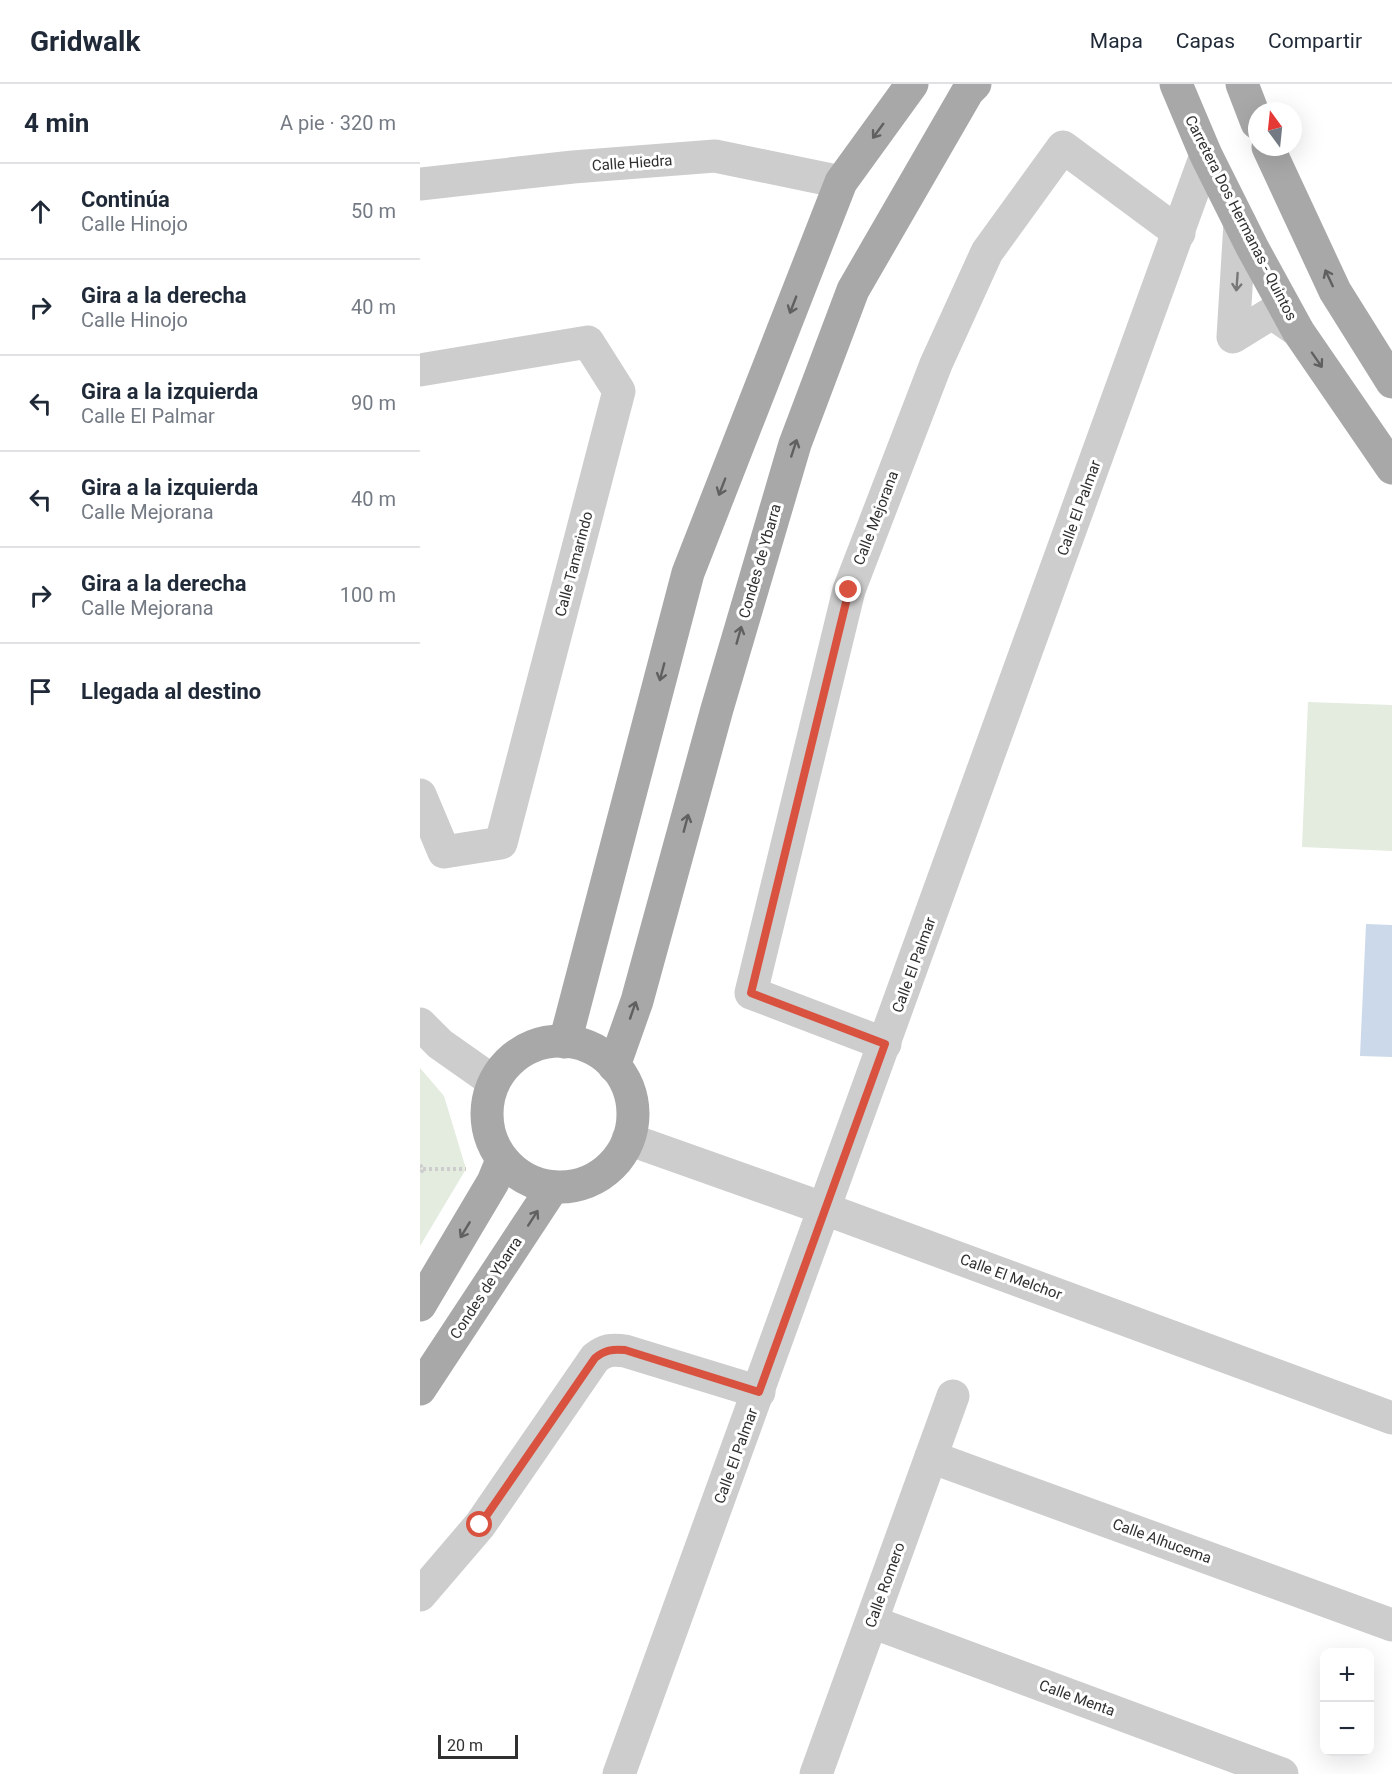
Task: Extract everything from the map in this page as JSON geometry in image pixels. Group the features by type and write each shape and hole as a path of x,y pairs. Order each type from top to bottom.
{"main road":[{"path":"565,1042 688,573 842,182 912,84"},
{"name":"Condes de Ybarra","path":"614,1066 636,1001 717,709 799,433 853,290 968,91 975,84"},
{"name":"Carretera Dos Hermanas - Quintos","path":"1176,84 1206,156 1298,331 1392,468"},
{"path":"1242,84 1249,102"},
{"path":"1272,156 1335,291 1392,382"},
{"path":"565,1042 583,1045 600,1053 614,1066 625,1082 631,1100 633,1120 628,1139 616,1160 599,1176 576,1185 553,1187 534,1182 516,1173 502,1160 488,1130 486,1114 494,1082 507,1064 524,1051 544,1043 565,1042"},
{"path":"420,1305 493,1182 502,1160"},
{"name":"Condes de Ybarra","path":"420,1389 553,1187"}],"street":[{"name":"Calle Mejorana","path":"885,1044 751,993 849,590 936,364 987,252 1063,147 1179,233"},
{"name":"Calle Hiedra","path":"420,184 573,167 715,156 842,182"},
{"name":"Calle El Palmar","path":"619,1774 1206,156"},
{"path":"1240,223 1233,337 1272,313 1298,331"},
{"name":"Calle Tamarindo","path":"420,370 588,342 619,391 501,843 444,852 420,795"},
{"path":"420,1023 440,1044 494,1082"},
{"name":"Calle El Melchor","path":"628,1139 825,1209 1392,1418"},
{"path":"420,1595 480,1525 595,1358 602,1352 613,1349 625,1350 759,1392"},
{"name":"Calle Romero","path":"816,1774 953,1396"},
{"name":"Calle Alhucema","path":"931,1457 1392,1625"},
{"name":"Calle Menta","path":"872,1622 1282,1774"}],"path":[{"path":"420,1174 422,1167 466,1169"}],"shaded area":[{"path":"1308,702 1392,705 1392,851 1302,847"},
{"path":"420,1068 444,1096 466,1169 420,1246"}],"water":[{"path":"1366,924 1392,925 1392,1057 1360,1056"}],"route":[{"path":"480,1525 595,1358 602,1352 613,1349 625,1350 759,1392 885,1044 751,993 849,590"}]}
